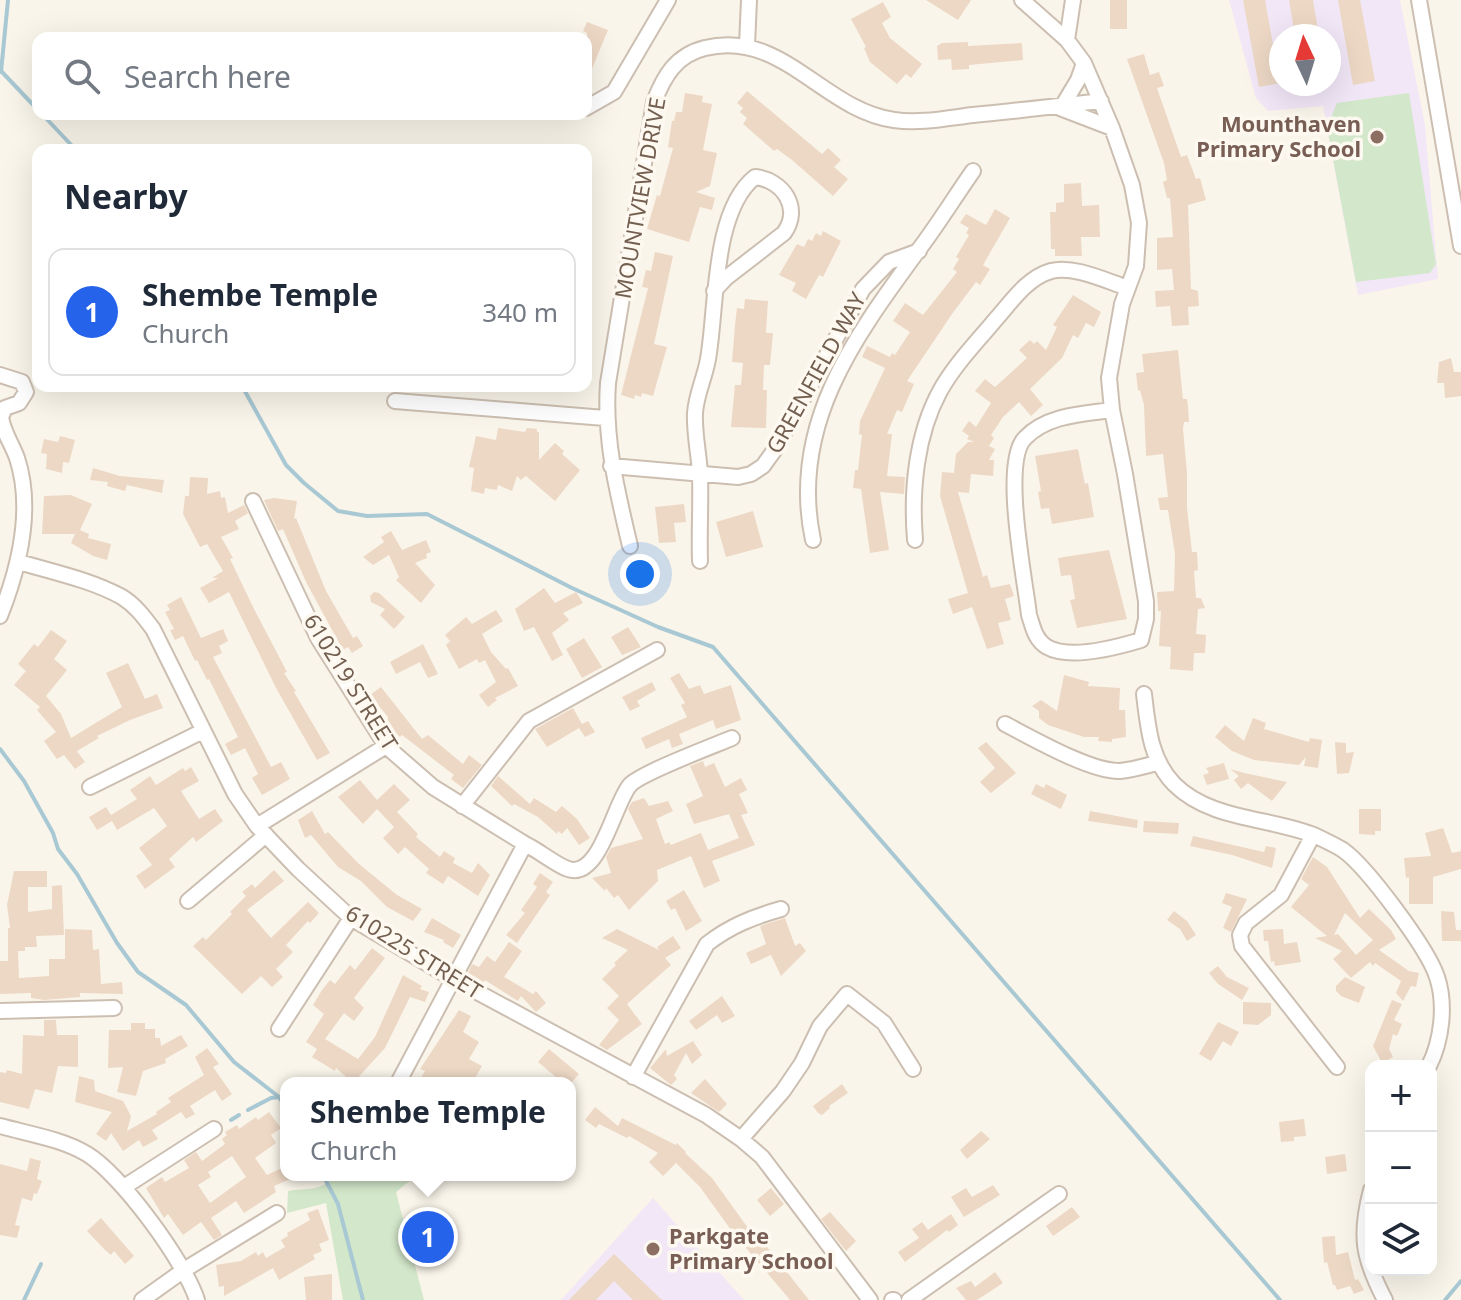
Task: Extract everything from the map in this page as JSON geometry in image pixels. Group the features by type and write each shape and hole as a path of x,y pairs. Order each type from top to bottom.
{"street":[{"path":"592,105 614,92 668,0"},
{"path":"747,45 749,0"},
{"path":"1022,0 1067,40 1084,63 1132,185 1139,223 1136,266 1114,344 1109,378 1140,564 1146,619 1141,640 1109,650 1062,651 1048,647 1035,635 1029,615 1013,481 1015,458 1022,440 1040,426 1064,416 1112,410"},
{"path":"1067,40 1073,0"},
{"path":"1419,0 1461,246"},
{"name":"MOUNTVIEW DRIVE","path":"630,546 611,466 605,418 608,383 654,102 664,77 679,60 692,51 719,45 747,45 779,59 868,115 896,121 1101,101"},
{"path":"1084,63 1078,80 1058,106 1112,128"},
{"name":"GREENFIELD WAY","path":"813,540 807,493 808,466 827,395 863,329 973,171"},
{"path":"700,561 700,473 695,412 709,358 714,291 720,251 744,186 755,177 767,178 789,199 792,210 790,224 784,233 714,291"},
{"name":"GREENFIELD WAY","path":"611,466 738,477 751,474 763,466 798,409 863,289 889,262 919,251"},
{"path":"915,540 913,499 921,441 936,399 958,363 1023,288 1043,274 1068,270 1128,288"},
{"path":"0,375 22,382 26,392 23,400 3,411 2,425 17,459 24,491 19,562 0,616"},
{"path":"395,401 605,418"},
{"name":"610219 STREET","path":"253,501 318,638 386,746 433,787 565,868 583,868 597,855 632,783 732,738"},
{"name":"610225 STREET","path":"19,562 98,587 123,598 138,610 153,629 235,794 261,831 351,918 453,979 706,1115 741,1139 762,1157 870,1300"},
{"path":"462,806 529,721 657,650"},
{"path":"1144,694 1149,736 1157,763 1175,785 1193,800 1211,808 1313,835 1343,850 1363,870 1421,943 1437,975 1441,995 1441,1024 1432,1060"},
{"path":"1005,724 1057,750 1118,771 1157,763"},
{"path":"90,787 203,731"},
{"path":"188,901 261,831 386,746"},
{"path":"1313,835 1281,895 1246,923 1240,935 1242,946 1337,1067"},
{"path":"401,1077 453,979 456,979 525,844"},
{"path":"633,1077 707,944 747,919 781,909"},
{"path":"279,1029 351,918"},
{"path":"741,1139 783,1091 802,1063 820,1026 847,994 884,1023 913,1069"},
{"path":"0,1011 114,1008"},
{"path":"0,1126 62,1143 105,1166 124,1187 184,1270 197,1300"},
{"path":"124,1187 214,1129"},
{"path":"909,1300 1059,1194"},
{"path":"1369,1204 1364,1236 1365,1258 1385,1300"},
{"path":"142,1300 184,1270 277,1213"}],"shaded area":[{"name":"Mounthaven Primary School","path":"1229,0 1400,0 1425,125 1438,279 1358,295 1323,106 1268,111 1256,98"},
{"name":"Parkgate Primary School","path":"653,1198 744,1300 561,1300"}],"green space":[{"path":"1409,93 1436,264 1430,273 1356,282 1327,127 1337,103"},
{"path":"329,1181 410,1181 396,1192 424,1300 343,1300 326,1203 287,1213 288,1191"}],"building":[{"path":"926,0 971,0 958,20"},
{"path":"1110,0 1127,0 1127,29 1110,29"},
{"path":"1243,0 1265,0 1269,24 1269,85 1259,87"},
{"path":"1289,0 1313,0 1317,24 1293,24"},
{"path":"1338,0 1360,0 1375,81 1353,85"},
{"path":"883,2 891,17 882,23 890,38 922,64 911,78 906,74 897,84 870,62 866,47 851,19"},
{"path":"587,22 608,30 592,69 592,32 583,31"},
{"path":"968,42 968,46 1022,43 1023,60 969,65 969,69 952,70 951,59 938,60 937,46 942,43"},
{"path":"1144,54 1150,75 1159,72 1164,86 1157,88 1181,157 1187,155 1196,179 1200,178 1206,200 1188,205 1191,289 1198,291 1199,306 1188,307 1189,325 1172,326 1170,306 1156,307 1155,291 1174,290 1172,269 1157,270 1157,238 1173,237 1170,198 1167,198 1163,182 1167,180 1164,163 1127,59"},
{"path":"747,91 822,154 828,148 841,160 834,167 848,179 833,196 792,160 777,149 774,151 743,124 747,118 740,112 743,108 737,103"},
{"path":"685,93 703,96 702,102 712,104 703,150 717,153 710,186 696,192 715,198 712,210 700,207 689,242 647,229 673,148 668,147 672,121 676,112 682,112"},
{"path":"1081,183 1082,206 1099,205 1100,237 1081,237 1082,256 1055,256 1055,249 1051,249 1050,212 1056,212 1056,203 1064,202 1064,184"},
{"path":"995,209 1010,218 983,265 990,269 980,285 976,282 952,314 907,381 914,384 902,412 897,410 887,434 892,434 887,476 905,477 904,494 880,492 889,550 870,553 861,489 853,488 862,435 859,434 860,421 885,368 862,357 867,346 890,357 892,353 895,355 910,332 893,321 905,303 923,315 957,272 953,269 959,259 956,257 969,235 966,233 969,228 960,223 966,214 986,225"},
{"path":"823,231 841,241 823,277 819,275 806,299 792,291 796,283 779,275 797,244 804,247 808,239 812,241 816,233 821,236"},
{"path":"655,252 673,256 654,344 667,347 653,396 642,393 641,397 635,395 634,399 621,395 648,288 642,287 646,270 651,271"},
{"path":"1073,295 1101,312 1094,327 1086,323 1078,338 1073,335 1062,358 1030,389 1043,405 1031,416 1019,402 1003,417 991,435 994,438 989,446 995,449 989,460 994,460 993,476 971,474 969,493 958,492 983,577 987,575 991,588 1010,584 1014,596 1005,599 1011,620 998,623 1004,644 987,649 972,607 953,614 948,599 968,593 940,496 942,472 954,473 956,454 968,442 974,442 967,439 969,436 962,431 969,421 976,427 991,403 975,391 985,379 995,387 1027,358 1019,350 1030,340 1034,344 1037,341 1046,350 1057,327 1053,325"},
{"path":"745,299 768,301 766,333 773,333 770,365 764,365 766,428 731,427 735,385 741,385 743,363 732,362 735,325 737,308 744,309"},
{"path":"1178,350 1183,399 1187,399 1188,407 1189,422 1184,422 1183,429 1192,552 1197,552 1198,570 1194,571 1196,598 1201,598 1205,608 1198,609 1196,634 1206,635 1205,653 1194,653 1193,671 1170,669 1171,647 1159,646 1161,611 1158,611 1157,592 1174,591 1175,554 1168,510 1160,510 1158,498 1168,497 1163,454 1146,456 1144,405 1138,391 1136,373 1144,372 1142,354"},
{"path":"1451,358 1454,372 1461,372 1461,396 1445,398 1444,383 1437,383 1439,362"},
{"path":"498,428 525,432 527,428 537,429 539,460 555,443 580,470 555,501 526,476 521,480 517,476 512,491 498,485 497,490 485,488 484,494 471,491 474,468 469,467 476,436 496,440"},
{"path":"60,436 75,440 69,463 63,462 62,473 46,469 47,454 41,453 44,439 58,442"},
{"path":"1078,449 1094,517 1052,524 1049,508 1041,509 1035,456"},
{"path":"93,468 120,476 164,480 162,493 127,485 125,491 107,486 108,482 90,480"},
{"path":"190,477 208,478 207,494 220,491 221,498 225,497 228,513 244,505 248,513 235,521 239,529 221,537 287,672 284,673 330,753 317,760 276,688 229,592 209,603 200,588 218,578 212,578 223,571 207,544 200,547 183,514 185,496 189,496"},
{"path":"71,495 92,504 80,530 89,534 88,538 111,544 107,560 71,543 75,534 42,534 44,496"},
{"path":"264,500 297,501 294,519 326,591 353,638 357,636 363,646 352,653 348,647 343,650 306,582 283,529 278,531"},
{"path":"684,504 686,522 674,523 676,542 659,543 655,507"},
{"path":"753,511 763,547 726,557 716,522"},
{"path":"391,531 402,550 426,540 431,552 426,554 427,558 415,563 435,585 421,603 396,580 399,577 389,555 373,565 363,557 384,542 381,537"},
{"path":"1109,550 1127,619 1077,628 1070,600 1075,599 1071,575 1061,576 1058,558"},
{"path":"544,588 555,603 576,592 583,603 563,613 569,620 552,633 563,655 552,661 534,627 524,631 515,609"},
{"path":"374,592 405,617 394,629 380,615 385,609 371,602 370,596"},
{"path":"181,597 201,638 223,629 228,641 219,646 222,653 213,657 271,767 281,762 290,779 262,795 252,778 258,774 245,748 231,755 225,744 238,737 209,679 195,661 183,636 175,640 170,630 174,629 165,612 170,610 167,605"},
{"path":"496,610 503,621 482,634 491,652 508,668 518,686 495,698 497,700 488,707 479,695 496,682 485,660 479,663 477,659 459,669 446,645 450,641 445,635 466,617 472,624"},
{"path":"628,627 641,647 622,655 611,637"},
{"path":"51,630 67,641 54,659 67,670 46,696 61,714 71,738 122,707 106,673 128,663 145,699 157,694 163,708 97,736 99,738 77,751 85,762 75,769 64,755 57,759 44,741 56,732 37,710 40,707 14,685 26,671 18,664 34,644 38,647"},
{"path":"584,638 602,667 582,678 566,649"},
{"path":"423,644 438,674 428,678 420,662 396,674 390,662"},
{"path":"679,673 689,689 700,685 704,694 731,685 741,720 716,729 713,720 679,734 683,744 672,748 669,739 646,749 641,738 687,717 681,705 685,703 670,678"},
{"path":"1064,675 1089,682 1088,686 1120,688 1119,710 1125,710 1126,737 1112,739 1112,742 1098,741 1099,737 1084,737 1048,725 1039,718 1039,711 1032,706 1041,700 1057,711"},
{"path":"652,682 656,690 637,701 640,706 630,711 622,697"},
{"path":"381,687 422,739 428,735 463,764 469,755 482,765 463,788 451,779 454,775 402,735 400,737 387,724 388,717 370,695"},
{"path":"573,708 582,724 588,721 595,732 585,737 579,728 547,747 535,729"},
{"path":"1253,718 1266,723 1264,729 1309,742 1310,738 1322,740 1318,768 1304,766 1306,757 1299,765 1254,760 1232,751 1215,737 1225,725 1244,741"},
{"path":"986,742 1016,773 991,793 980,782 995,768 978,748"},
{"path":"1335,742 1346,743 1346,753 1354,752 1349,773 1337,774"},
{"path":"703,761 705,767 714,763 725,787 741,778 747,790 739,794 748,813 741,815 755,845 712,861 720,881 704,888 691,856 657,870 658,881 629,910 618,895 614,898 592,878 611,873 606,857 611,848 643,839 628,809 632,802 644,798 649,806 668,801 673,811 656,819 665,844 669,842 671,845 701,833 708,850 739,838 729,814 694,824 686,804 703,796 690,766"},
{"path":"1224,763 1229,779 1207,785 1203,775 1209,773 1206,768"},
{"path":"191,767 199,781 181,791 199,819 215,809 223,821 196,842 193,837 169,859 175,867 145,889 136,876 152,865 139,848 167,826 154,808 117,830 112,821 97,830 89,817 106,807 111,815 137,799 130,790 150,776 156,785 183,768 185,771"},
{"path":"1230,769 1287,782 1272,801 1248,783 1241,789 1234,780 1239,776"},
{"path":"498,776 530,804 534,798 556,812 562,806 577,819 590,838 579,845 567,828 562,834 558,831 557,834 538,817 514,804 512,806 491,786"},
{"path":"360,780 377,800 394,784 410,800 397,812 418,834 416,837 440,857 444,851 455,858 453,863 472,873 478,863 490,875 478,896 448,876 443,884 426,873 429,869 405,847 398,854 383,838 394,827 377,809 363,824 338,797"},
{"path":"1036,784 1044,788 1046,784 1067,795 1061,809 1031,794"},
{"path":"1359,809 1381,809 1381,831 1375,831 1375,835 1359,834"},
{"path":"312,811 325,834 328,832 359,864 397,895 422,909 413,921 387,907 361,881 338,867 311,835 305,838 298,820"},
{"path":"1090,811 1138,820 1137,828 1088,821"},
{"path":"1144,821 1179,823 1178,834 1143,832"},
{"path":"1443,828 1452,853 1461,851 1461,869 1433,877 1433,904 1409,904 1409,877 1406,878 1404,858 1431,856 1425,833"},
{"path":"1193,836 1264,852 1266,846 1276,848 1272,868 1190,846"},
{"path":"1313,857 1327,867 1360,918 1369,909 1391,930 1396,939 1379,950 1409,971 1419,973 1416,987 1411,986 1403,1001 1396,993 1401,981 1370,962 1351,978 1333,959 1342,951 1315,938 1327,936 1291,907 1309,885 1301,879","holes":["1345,913 1373,940 1356,955 1338,934 1334,935"]},
{"path":"274,870 284,881 247,910 271,938 308,902 319,913 286,945 293,952 276,969 283,977 272,987 261,976 242,994 193,946 203,937 206,940 232,914 230,912 246,896 242,892 252,884 255,888"},
{"path":"14,871 47,871 47,887 28,887 28,912 52,909 52,886 62,885 64,935 36,936 37,947 25,947 25,951 18,951 19,978 49,976 49,959 65,959 65,929 92,930 93,950 99,949 101,984 122,982 123,994 80,993 80,997 44,1000 31,998 31,993 0,994 0,961 8,961 10,928 7,905"},
{"path":"540,873 553,882 546,892 550,895 517,943 506,935 525,913 521,910 537,887 533,884"},
{"path":"684,890 702,921 686,931 675,908 671,910 666,901"},
{"path":"1226,893 1247,899 1231,932 1223,928 1232,907 1222,903"},
{"path":"1174,911 1187,921 1196,935 1187,941 1180,929 1167,920"},
{"path":"1441,911 1454,912 1456,930 1461,930 1461,941 1442,941"},
{"path":"432,918 461,935 453,948 444,940 424,932"},
{"path":"785,918 795,946 800,943 806,951 781,976 771,955 751,964 746,953 766,944 760,926"},
{"path":"617,929 659,950 657,947 673,936 681,948 665,958 671,965 627,1004 642,1024 607,1050 599,1045 619,1020 607,1008 619,996 602,979 628,950 602,938"},
{"path":"1283,929 1284,944 1297,942 1301,962 1275,966 1274,961 1271,962 1268,941 1264,941 1263,930"},
{"path":"509,942 522,951 504,977 533,994 536,991 546,1003 536,1012 521,996 518,1001 485,980 483,984 467,975 472,964 479,967 487,956 495,962"},
{"path":"372,948 385,958 354,998 364,1008 354,1021 344,1013 325,1039 358,1059 375,1037 403,975 422,986 420,989 429,992 425,1002 410,997 385,1048 358,1077 346,1077 336,1068 335,1071 312,1057 317,1049 306,1042 324,1014 313,1005 322,990 330,980 335,984 350,965 355,970"},
{"path":"1218,966 1227,977 1249,988 1242,1000 1218,984 1209,973"},
{"path":"1345,977 1365,987 1359,1003 1336,991 1336,986"},
{"path":"722,996 735,1016 722,1023 717,1015 696,1030 689,1021"},
{"path":"1392,1000 1402,1004 1394,1020 1402,1024 1397,1036 1393,1034 1389,1049 1393,1057 1380,1060 1373,1046"},
{"path":"1243,1002 1271,1003 1271,1015 1258,1025 1243,1024"},
{"path":"459,1010 471,1016 463,1032 479,1042 469,1059 482,1066 476,1077 422,1077 425,1071 420,1069"},
{"path":"44,1020 56,1020 57,1035 78,1035 78,1067 58,1066 52,1093 35,1089 29,1109 0,1102 0,1072 6,1073 7,1070 22,1074 23,1035 44,1036"},
{"path":"1218,1022 1239,1032 1231,1046 1223,1041 1211,1061 1199,1054"},
{"path":"131,1023 145,1023 145,1029 155,1029 155,1038 160,1038 161,1046 181,1035 188,1046 165,1059 166,1063 143,1071 136,1096 117,1092 123,1067 108,1068 109,1030 131,1030"},
{"path":"693,1041 702,1055 692,1064 686,1053 674,1075 677,1079 671,1085 650,1068 666,1049 667,1056"},
{"path":"207,1048 219,1064 213,1067 232,1094 222,1101 215,1090 190,1106 195,1114 186,1119 181,1112 152,1130 158,1139 143,1147 139,1140 123,1151 111,1133 106,1141 96,1134 112,1112 75,1102 79,1076 94,1080 95,1091 123,1101 131,1116 127,1131 157,1114 171,1102 168,1098 204,1075 195,1057"},
{"path":"549,1049 579,1074 576,1077 556,1077 538,1062"},
{"path":"705,1079 727,1104 719,1112 691,1093"},
{"path":"842,1084 848,1093 822,1115 818,1113 813,1106"},
{"path":"595,1107 618,1126 622,1118 677,1143 712,1178 753,1235 756,1233 809,1300 790,1300 731,1230 700,1187 676,1163 663,1176 649,1162 658,1153 629,1136 627,1138 599,1124 596,1128 585,1120"},
{"path":"269,1112 280,1129 271,1135 276,1143 255,1158 267,1175 280,1169 280,1181 285,1181 274,1186 276,1192 244,1213 236,1201 211,1218 222,1235 214,1240 201,1222 183,1235 168,1214 164,1218 146,1188 162,1177 165,1182 189,1168 184,1160 196,1152 202,1161 225,1144 222,1139 227,1135 225,1132 237,1125 239,1129 256,1117 258,1120","holes":["232,1156 246,1177 210,1203 198,1185 211,1177 208,1172"]},
{"path":"1304,1119 1306,1136 1281,1142 1279,1122"},
{"path":"981,1131 990,1139 967,1159 960,1150"},
{"path":"1345,1154 1347,1171 1327,1174 1325,1157"},
{"path":"30,1158 41,1161 37,1179 42,1181 37,1194 34,1193 32,1201 22,1198 15,1225 20,1226 17,1238 0,1235 0,1164 27,1171"},
{"path":"993,1185 1000,1195 964,1217 951,1197 966,1188 972,1197"},
{"path":"771,1188 784,1204 770,1216 757,1200"},
{"path":"1072,1207 1080,1217 1053,1236 1046,1226"},
{"path":"318,1209 329,1240 319,1244 322,1251 313,1255 315,1259 279,1280 273,1268 224,1296 224,1286 219,1287 216,1265 241,1261 256,1252 258,1256 263,1252 266,1258 285,1247 281,1240 288,1236 287,1233 310,1220 307,1213"},
{"path":"830,1212 856,1241 846,1251 821,1219"},
{"path":"951,1214 958,1225 905,1262 898,1252 919,1238 912,1229 922,1222 928,1230"},
{"path":"101,1218 134,1256 125,1264 114,1251 111,1255 87,1231"},
{"path":"1335,1236 1336,1255 1348,1252 1355,1280 1358,1279 1364,1290 1354,1294 1350,1286 1337,1290 1333,1285 1327,1262 1324,1263 1322,1237"},
{"path":"614,1254 662,1300 633,1300 614,1281 596,1300 569,1300"},
{"path":"995,1272 1003,1283 977,1300 966,1300 956,1288 971,1281 975,1287"},
{"path":"332,1274 332,1300 306,1300 304,1277"}],"waterway":[{"path":"1,72 8,0"},
{"path":"2,72 32,104"},
{"path":"48,120 70,144"},
{"path":"245,392 286,465 338,511 367,516 427,514 572,588 658,627 713,647 1280,1300"},
{"path":"0,749 24,781 53,833 58,849 138,972 186,1005 234,1062 280,1099"},
{"path":"248,1110 279,1097"},
{"path":"231,1120 239,1115"},
{"path":"326,1181 338,1204 363,1300"},
{"path":"24,1300 41,1264"},
{"path":"1445,1300 1461,1281"}],"place":[{"name":"Mounthaven Primary School","path":"1377,137"},
{"name":"Shembe Temple","path":"428,1237"},
{"name":"Parkgate Primary School","path":"653,1249"}]}
